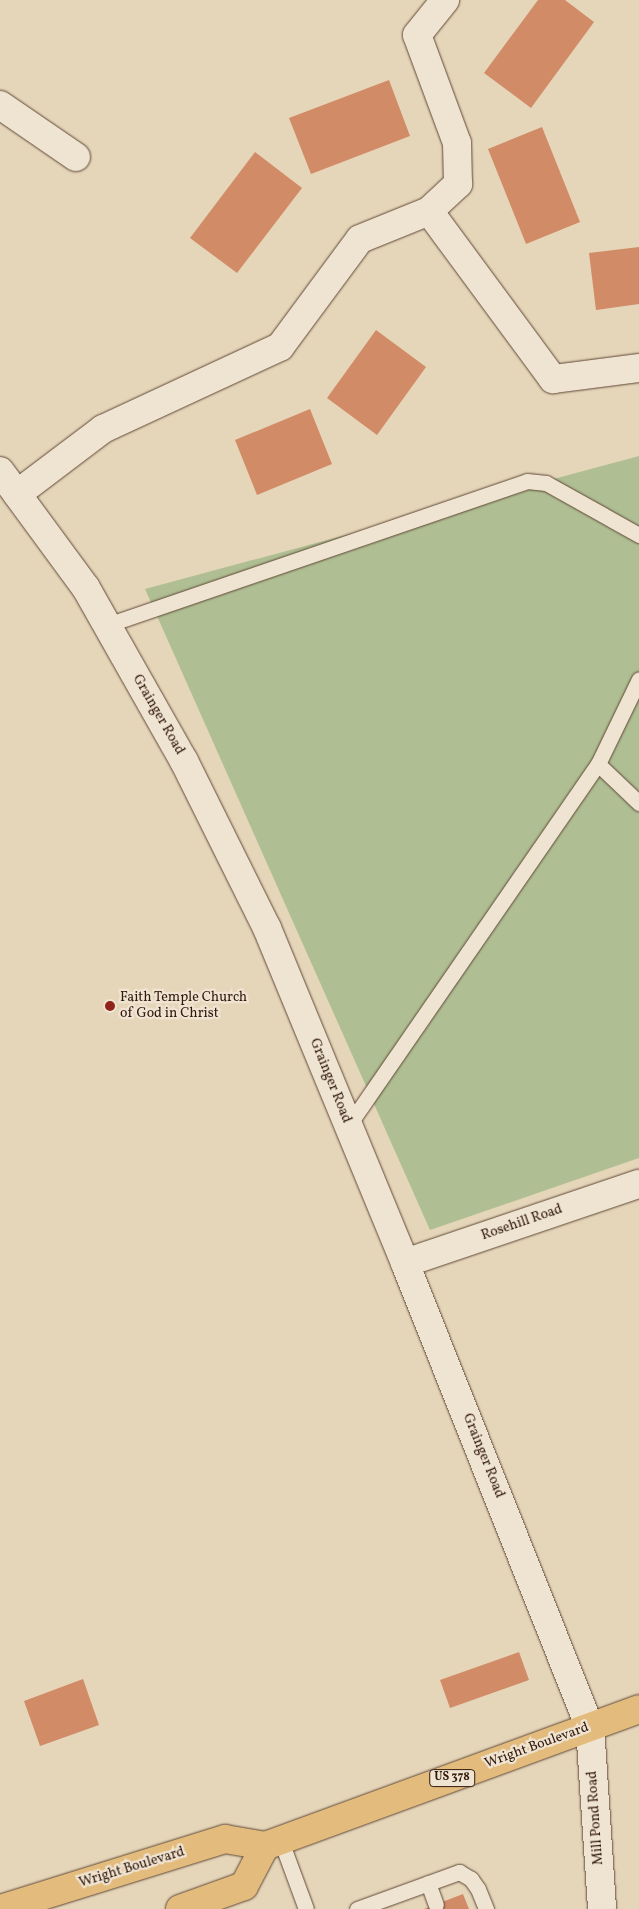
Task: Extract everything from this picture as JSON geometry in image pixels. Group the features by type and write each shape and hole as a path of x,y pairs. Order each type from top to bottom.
{"highway":[{"name":"Wright Boulevard","path":"0,1909 225,1840 273,1843 639,1709"},
{"path":"180,1909 244,1886 273,1843"}],"street":[{"path":"17,494 103,429 280,347 360,239 429,211 458,184 457,143 417,35 445,0"},
{"path":"0,105 76,157"},
{"path":"429,211 553,379 639,368"},
{"name":"Grainger Road","path":"0,471 86,588 184,761 267,928 405,1262 590,1727"},
{"name":"Rosehill Road","path":"405,1262 639,1184"},
{"name":"Mill Pond Road","path":"590,1727 602,1909"}],"lane":[{"path":"107,625 528,481 546,484 639,535"},
{"path":"348,1126 598,764 639,679"},
{"path":"598,764 639,803"},
{"path":"273,1843 306,1909"},
{"path":"362,1908 397,1902 428,1883 459,1872 471,1879 478,1888 486,1909"},
{"path":"428,1883 436,1905"}],"green space":[{"path":"639,456 639,1158 430,1230 145,589"}],"building":[{"path":"538,0 565,0 594,22 531,108 484,73"},
{"path":"389,80 410,136 311,174 289,118"},
{"path":"542,127 580,222 526,244 488,149"},
{"path":"255,152 302,188 237,273 190,238"},
{"path":"639,247 639,304 596,310 589,253"},
{"path":"376,330 426,367 377,435 327,398"},
{"path":"310,409 332,464 257,495 235,440"},
{"path":"519,1652 529,1680 450,1708 440,1680"},
{"path":"83,1679 99,1725 40,1746 24,1701"},
{"path":"463,1894 469,1909 424,1909"}],"place":[{"name":"Faith Temple Church of God in Christ","path":"110,1006"}]}
